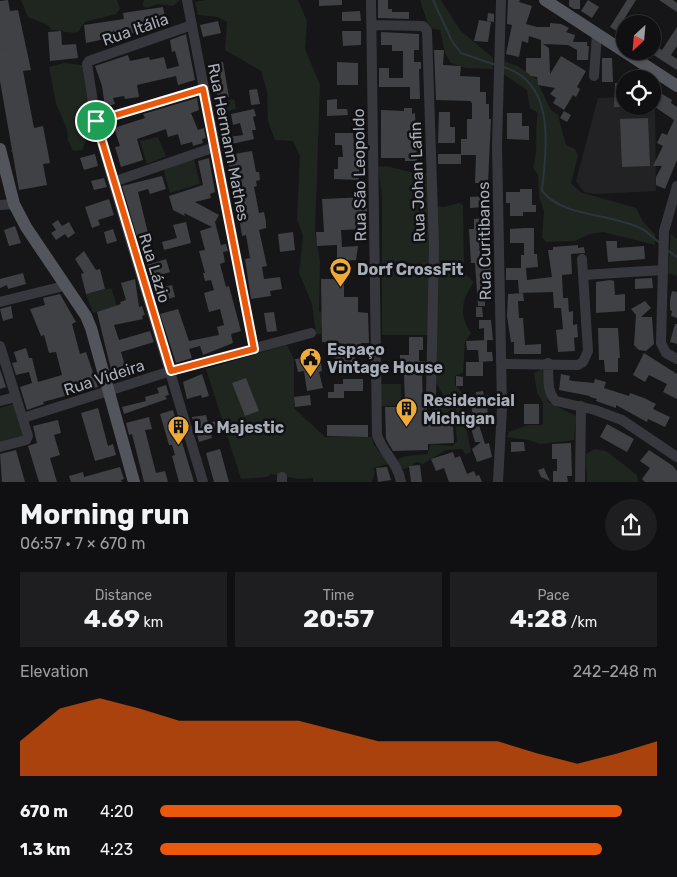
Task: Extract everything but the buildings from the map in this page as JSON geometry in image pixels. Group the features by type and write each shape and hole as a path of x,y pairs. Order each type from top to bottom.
{"main road":[{"path":"544,0 559,5 597,34 677,86"},
{"path":"0,151 14,204 26,227 88,322 97,344 134,482"}],"street":[{"name":"Rua Hermann Mathes","path":"188,0 203,89 254,349"},
{"name":"Rua São Leopoldo","path":"371,0 377,435 383,451 394,464 401,482"},
{"name":"Rua Curitibanos","path":"498,482 502,408 498,74 501,0"},
{"name":"Rua Johan Lafin","path":"372,25 423,26 426,28 434,203 432,396"},
{"name":"Rua Itália","path":"87,62 192,26"},
{"path":"594,76 597,34"},
{"name":"Rua Lázio","path":"87,62 96,121 203,482"},
{"path":"96,121 203,89"},
{"path":"113,182 215,148"},
{"path":"677,186 664,231 661,343 666,353 677,359"},
{"path":"0,205 14,204"},
{"path":"502,364 548,363 578,365 587,357 582,260"},
{"path":"584,275 662,270"},
{"path":"0,302 64,286"},
{"name":"Rua Videira","path":"23,418 171,371 311,333"},
{"path":"0,346 23,418 27,438 0,447"},
{"path":"548,363 549,389 551,397 556,401 609,415 629,424 677,457"},
{"path":"0,401 16,397"},
{"path":"580,406 580,482"}],"path":[{"path":"0,50 13,48"},
{"path":"0,151 35,146"}],"shaded area":[{"path":"21,0 117,0 120,9 116,14 85,22 78,32 68,32 51,30 48,25 28,17"},
{"path":"144,0 180,0 173,6 157,4 147,8 142,5"},
{"path":"206,0 298,0 307,21 305,49 320,85 315,233 320,261 319,311 323,312 321,334 316,334 312,304 299,273 303,236 297,219 300,156 293,141 275,140 268,121 267,91 261,71 225,50 227,22 218,17 198,15 195,2"},
{"path":"420,0 441,0 460,30 493,58 493,69 466,68 451,63 445,53 440,30 429,28"},
{"path":"503,61 518,66 536,79 551,110 558,115 566,145 575,149 578,156 571,183 580,192 636,208 643,222 655,234 655,245 603,232 590,234 575,241 546,242 542,238 544,211 539,197 538,175 533,168 536,154 538,113 530,108 527,90 503,74"},
{"path":"64,63 82,65 91,118 90,131 82,150 73,151 68,140 67,129 56,104 49,67"},
{"path":"616,97 616,115 655,115 656,191 594,194 584,192 576,181 598,98"},
{"path":"234,99 236,109 218,113 216,103"},
{"path":"158,137 166,156 147,164 140,141"},
{"path":"194,159 200,184 170,193 164,173 165,168"},
{"path":"386,166 410,172 427,173 432,206 444,207 459,203 463,205 464,273 474,282 466,295 463,308 463,314 471,333 465,342 463,373 455,376 455,385 463,393 462,406 471,452 466,454 462,449 446,450 423,464 417,462 405,469 401,468 398,459 406,456 427,454 431,444 452,446 457,441 455,415 451,413 432,414 433,401 445,399 436,382 428,335 382,335 382,196 378,167"},
{"path":"671,234 677,239 677,276 668,273"},
{"path":"111,288 117,306 93,313 86,294"},
{"path":"287,345 294,359 294,408 325,437 372,437 374,445 389,464 373,468 375,472 372,482 313,482 313,478 299,479 271,474 267,477 241,479 206,369"},
{"path":"542,369 548,402 576,417 574,440 540,444 529,440 507,437 509,432 528,425 543,425 543,402 537,393 534,373"},
{"path":"381,384 401,384 401,402 427,401 427,405 381,406"},
{"path":"13,404 23,438 0,444 0,408"},
{"path":"594,449 606,451 637,475 638,482 587,482 586,454"}],"waterway":[{"path":"433,0 452,41 461,53 496,65"},
{"path":"503,67 520,75 532,87 540,102 546,137 542,191 551,200 575,211 617,220 642,229 660,243"},
{"path":"667,250 677,257"}],"place":[{"name":"Dorf CrossFit","path":"341,288"},
{"name":"Espaço Vintage House","path":"311,377"},
{"name":"Residencial Michigan","path":"407,428"},
{"name":"Le Majestic","path":"178,446"}],"route":[{"path":"203,89 254,349 171,371 96,121 203,89"}]}
